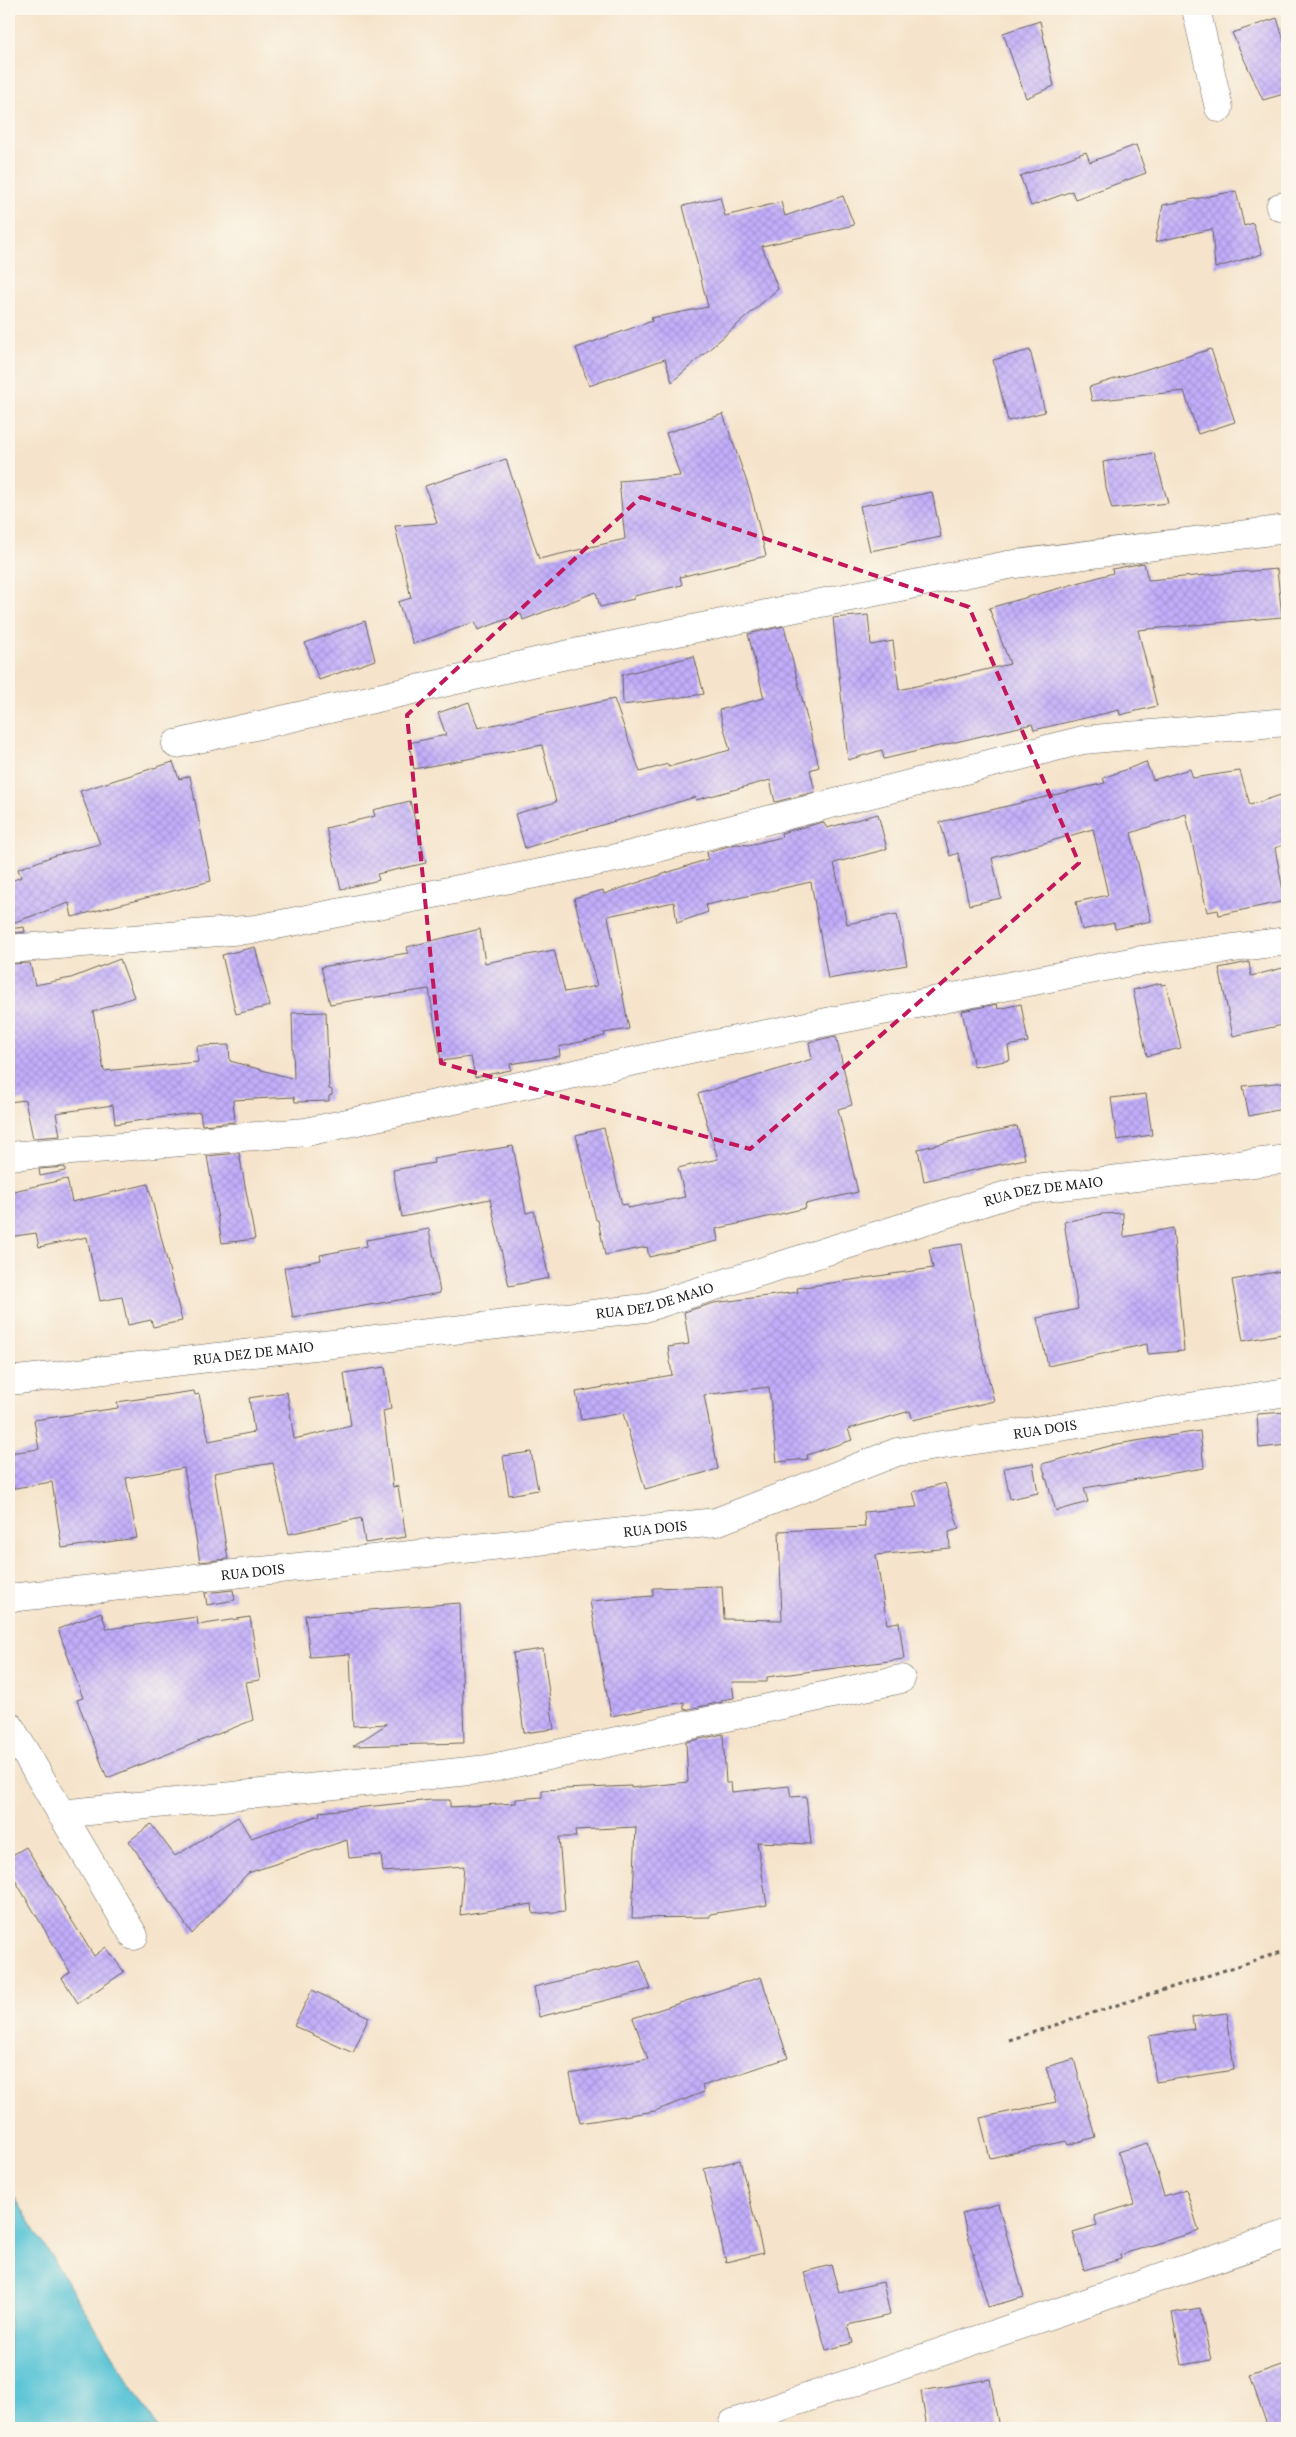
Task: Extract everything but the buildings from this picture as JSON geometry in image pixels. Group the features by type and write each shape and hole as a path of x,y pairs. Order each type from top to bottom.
{"street":[{"path":"1196,9 1219,108"},
{"path":"176,744 579,652 998,567 1287,529"},
{"path":"9,949 256,929 626,856 1083,740 1287,722"},
{"path":"9,1156 306,1132 695,1048 1126,963 1287,940"},
{"name":"RUA DEZ DE MAIO","path":"9,1382 645,1308 1018,1191 1287,1159"},
{"name":"RUA DOIS","path":"9,1598 716,1522 897,1452 1287,1392"},
{"path":"61,1814 488,1769 901,1679"},
{"path":"9,1725 134,1936"},
{"path":"733,2423 1287,2234"}],"path":[{"path":"1008,2040 1287,1950"}],"highlighted area":[{"path":"641,497 969,607 1079,863 750,1149 441,1063 407,715"}],"water":[{"path":"9,2188 157,2428 9,2428"}]}
